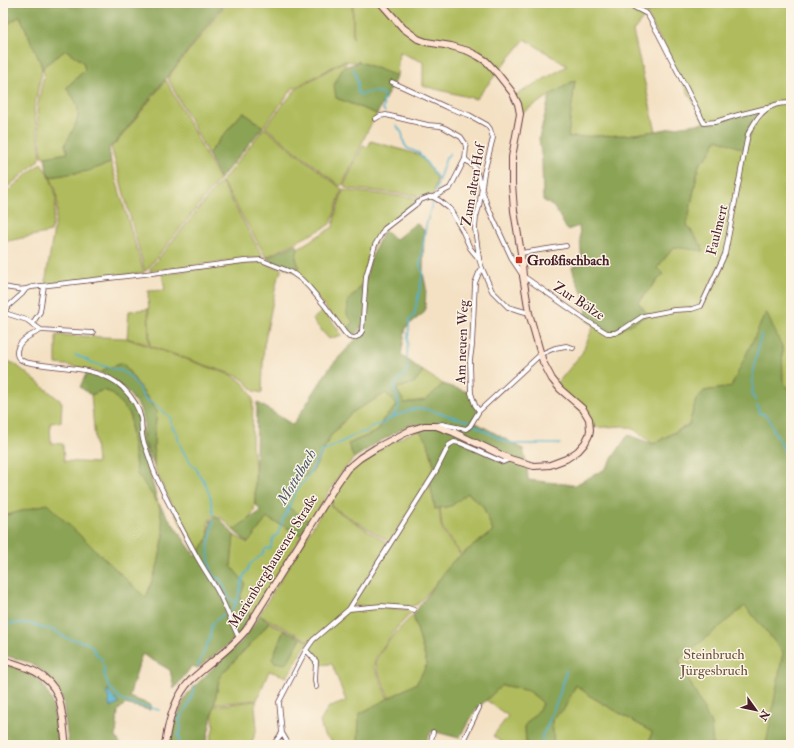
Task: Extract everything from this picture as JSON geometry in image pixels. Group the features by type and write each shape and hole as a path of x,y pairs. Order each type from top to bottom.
{"main road":[{"path":"381,3 403,28 418,39 468,51 486,61 512,92 518,104 520,114 512,157 512,177 514,211 529,313 543,362 560,390 583,409 589,419 590,430 585,443 578,451 566,460 550,465 534,466 510,459 453,432 436,426"},
{"name":"Marienberghausener Straße","path":"165,745 171,714 181,693 190,681 239,639 246,630 329,495 347,469 360,458 376,448 411,430 424,426 436,426"},
{"path":"3,660 34,670 52,686 58,696 66,745"}],"street":[{"path":"626,3 647,14 704,123 715,122 767,108 776,104 791,103"},
{"name":"Zum alten Hof","path":"392,82 446,107 469,115 487,125 490,129 493,138 484,173 476,217 475,229 479,259"},
{"name":"Faulmert","path":"625,328 643,316 674,310 692,309 701,306 725,254 748,134 754,122 767,108"},
{"path":"3,287 25,290 44,286 261,260 291,272 301,279 325,306 349,337 354,338 359,336 362,331 363,298 366,276 375,245 384,229 421,200 433,197 450,188 465,159 466,148 465,143 460,137 440,126 428,125 386,115 380,116 375,120"},
{"path":"465,159 475,168 487,205 513,261 523,276"},
{"path":"433,197 450,209 470,248 479,259 492,291 508,306 529,313"},
{"path":"521,253 566,246"},
{"name":"Am neuen Weg","path":"479,410 475,405 471,393 470,360 475,283 482,268"},
{"name":"Zur Bölze","path":"523,276 586,320 607,332 615,333 625,328"},
{"path":"32,324 40,312 44,286"},
{"path":"25,290 3,310 8,314 27,320 41,330 93,333"},
{"path":"41,330 25,339 18,348 17,354 19,358 39,364 83,369 108,377 118,382 133,401 141,420 143,440 164,495 204,569 223,600 239,639"},
{"path":"436,426 442,424 466,429 470,426 479,410 541,354 555,348 566,346 573,348"},
{"path":"289,745 282,733 279,702 306,650 313,640 350,608 436,471 449,445 454,442 503,462 510,459"},
{"path":"350,608 381,606 408,608 414,610"},
{"path":"306,650 316,661 316,686"},
{"path":"461,745 479,708"},
{"path":"430,745 433,732"},
{"path":"273,745 282,733"}],"green space":[{"path":"3,3 225,3 117,141 109,148 111,163 88,171 50,177 47,171 45,157 68,153 65,145 77,120 78,110 75,101 66,88 85,70 83,62 66,50 44,66 42,71 41,64 20,16 3,28"},
{"path":"227,3 352,3 353,39 353,3 791,3 791,392 783,381 782,346 731,387 704,391 696,400 689,424 653,444 635,430 623,426 589,428 589,419 556,385 582,353 594,325 648,315 638,302 663,274 657,268 674,247 702,246 687,225 699,165 709,154 717,139 704,123 647,14 633,31 656,131 627,135 568,137 575,80 520,114 514,96 567,66 525,39 476,99 423,86 423,62 399,52 397,76 357,61 358,63 343,61 295,88 294,87 263,127 243,112 208,154 168,77"},
{"path":"626,3 667,3 647,14"},
{"path":"20,16 41,64 42,71 34,109 41,157 3,191 3,28"},
{"path":"66,50 83,62 85,70 66,88 74,98 77,105 77,120 65,145 68,153 43,157 37,107 44,74 43,69 44,66"},
{"path":"357,61 397,76 377,114 336,98 334,85 343,67 357,63"},
{"path":"343,62 347,62 343,67 336,98 377,114 343,184 340,186 265,127 296,89"},
{"path":"166,80 219,180 145,271 111,147 117,142"},
{"path":"575,80 568,137 627,135 656,131 704,123 767,108 754,122 745,150 717,139 709,154 699,165 687,225 702,246 703,251 674,247 657,268 663,274 638,302 648,315 615,333 607,333 586,320 587,303 575,278 572,267 582,264 579,226 567,230 555,208 543,200 542,162 539,138 550,95"},
{"path":"243,112 263,127 220,179 208,154"},
{"path":"264,128 342,189 330,224 266,257 222,181"},
{"path":"371,141 420,155 437,178 434,194 424,196 349,189 345,187 344,185 363,145 368,147"},
{"path":"41,163 51,181 56,196 51,232 3,242 3,195"},
{"path":"111,163 144,273 45,284 57,211 56,190 50,177 88,171"},
{"path":"221,181 263,257 150,271 150,269"},
{"path":"343,190 420,198 382,230 376,239 369,255 363,282 356,293 348,300 353,322 346,332 295,272 299,267 296,258 298,248 333,227"},
{"path":"416,223 424,230 423,273 426,287 425,312 406,327 401,355 423,371 414,383 396,389 405,403 426,400 443,384 471,393 479,411 473,421 523,449 527,465 528,480 575,485 605,469 628,435 653,444 689,425 696,400 704,391 731,387 766,312 782,346 783,381 791,392 791,745 766,745 783,652 745,606 679,660 711,724 713,745 648,745 652,732 590,696 576,685 564,709 552,720 554,745 526,745 525,725 543,703 529,691 502,685 476,710 459,738 432,731 423,745 358,745 359,714 417,683 427,664 413,615 452,562 493,531 483,506 468,493 451,506 435,509 429,478 438,473 436,471 427,440 413,423 354,458 348,444 378,431 384,418 397,406 386,393 351,413 330,437 313,471 292,484 282,503 310,522 302,535 267,518 248,543 233,530 261,511 255,503 257,402 293,425 330,367 362,331 361,325 355,336 352,336 346,332 353,322 347,315 348,300 356,293 363,282 364,287 370,261 384,229 395,240"},
{"path":"296,244 298,248 296,258 299,267 295,272 266,258"},
{"path":"262,262 281,269 281,272 278,276 264,345 262,393 254,391 244,380 237,376 150,346 148,291 165,290 162,274 241,263"},
{"path":"148,309 149,345 127,338 129,311"},
{"path":"324,310 342,335 329,339 315,323 313,319"},
{"path":"56,335 125,338 231,375 242,382 249,391 253,400 252,445 255,466 255,498 254,511 249,520 233,530 227,522 213,516 208,524 208,538 197,555 175,513 154,467 154,437 157,411 123,363 101,373 79,367 56,364"},
{"path":"3,359 15,364 62,402 61,422 50,423 51,443 63,444 64,461 97,463 91,395 103,390 112,393 130,414 137,474 159,504 164,535 158,564 146,598 47,505 3,516"},
{"path":"123,363 157,412 154,437 154,467 144,440 144,425 140,408 126,390 101,373 105,369"},
{"path":"423,371 443,384 426,400 404,403 396,388 414,383"},
{"path":"87,372 103,377 120,386 138,412 149,461 150,474 158,503 137,474 130,414 112,393 103,390 91,395 80,387"},
{"path":"386,393 397,406 384,418 378,431 348,444 354,458 341,473 310,522 282,503 292,484 313,471 330,437 351,413"},
{"path":"419,430 427,440 435,469 390,542 332,507 332,494 345,476 362,459 406,435"},
{"path":"430,482 435,509 439,508 441,526 444,533 461,556 452,562 439,580 416,605 408,607 355,606 354,603"},
{"path":"467,493 483,506 493,531 462,554 442,526 440,508 451,506"},
{"path":"332,495 331,507 389,544 347,609 311,642 259,615"},
{"path":"47,504 146,598 158,564 164,535 159,504 196,557 208,538 211,520 215,517 220,519 234,535 231,566 245,583 240,598 252,618 233,641 198,668 192,666 174,689 170,670 142,654 129,697 151,705 150,710 125,704 118,711 116,737 121,745 70,745 68,741 63,701 56,686 41,670 28,662 3,655 3,516"},
{"path":"267,518 302,535 252,618 240,598 231,566 234,535 248,543"},
{"name":"Steinbruch Jürgesbruch","path":"791,557 791,745 654,745 655,730 634,661"},
{"path":"380,607 409,610 411,613 395,630 376,657 374,666 388,699 359,714 358,745 337,745 324,735 320,722 328,708 346,701 332,664 318,665 317,660 309,649 317,638 349,610"},
{"path":"259,615 269,622 259,635 220,676 206,745 169,745 171,730 187,694 242,641"},
{"path":"413,615 427,664 417,683 389,698 376,665 377,660 390,639"},
{"path":"269,622 284,630 272,659 288,661 301,638 309,642 287,677 269,671 257,700 214,704 220,676 259,635"},
{"path":"284,630 301,638 285,664 274,662 272,659"},
{"path":"3,663 28,672 42,683 51,699 60,745 3,745"},
{"path":"502,685 529,691 543,703 525,725 526,745 502,745 503,743 493,736 508,716 486,700"},
{"path":"576,685 590,696 652,732 648,745 554,745 552,720 564,709"},
{"path":"257,701 255,706 257,728 251,745 209,745 214,726 212,713 214,706"}],"water":[{"path":"108,689 119,704 112,707 109,706 109,700 106,692"}],"waterway":[{"path":"354,69 358,83 358,93 361,95 375,92 384,95 383,109 385,112"},
{"name":"Mottelbach","path":"396,125 402,133 404,143 407,148 419,153 439,180 435,192"},
{"path":"439,179 446,158 450,153"},
{"name":"Mottelbach","path":"407,358 410,318 414,316 423,273 420,265 426,226 433,200"},
{"path":"756,401 752,395 753,374 761,334"},
{"path":"75,355 93,363 122,371 130,377 139,388 144,398 169,416 171,425 178,435 178,440 184,453 196,468 205,483 211,499 213,514"},
{"name":"Mottelbach","path":"231,610 237,601 244,575 248,570 249,565 262,555 266,548 269,549 271,547 273,538 278,534 283,518 294,495 301,484 305,481 322,452 359,433 366,432 373,426 383,424 395,414 399,404 394,386 407,370 408,363"},
{"path":"757,405 760,413 767,416 772,424 773,430 782,445 791,471"},
{"path":"393,417 414,409 425,409 468,421"},
{"path":"474,425 506,442 518,444 560,444"},
{"path":"213,521 208,549 210,566 215,579 219,578 232,601 236,603"},
{"name":"Mottelbach","path":"198,666 210,637 211,627 213,623 224,614"},
{"path":"3,624 33,624 42,628 53,630 66,638 87,643 103,661"},
{"path":"102,665 105,669 104,673 108,685 125,702 159,710"},
{"path":"541,745 542,735 546,729 558,698 566,670"},
{"name":"Mottelbach","path":"174,745 179,743 180,740 178,734 181,731 180,720 182,714 187,708 195,687"},
{"name":"Mottelbach","path":"176,717 180,720"}],"place":[{"name":"Großfischbach","path":"519,260"}]}
